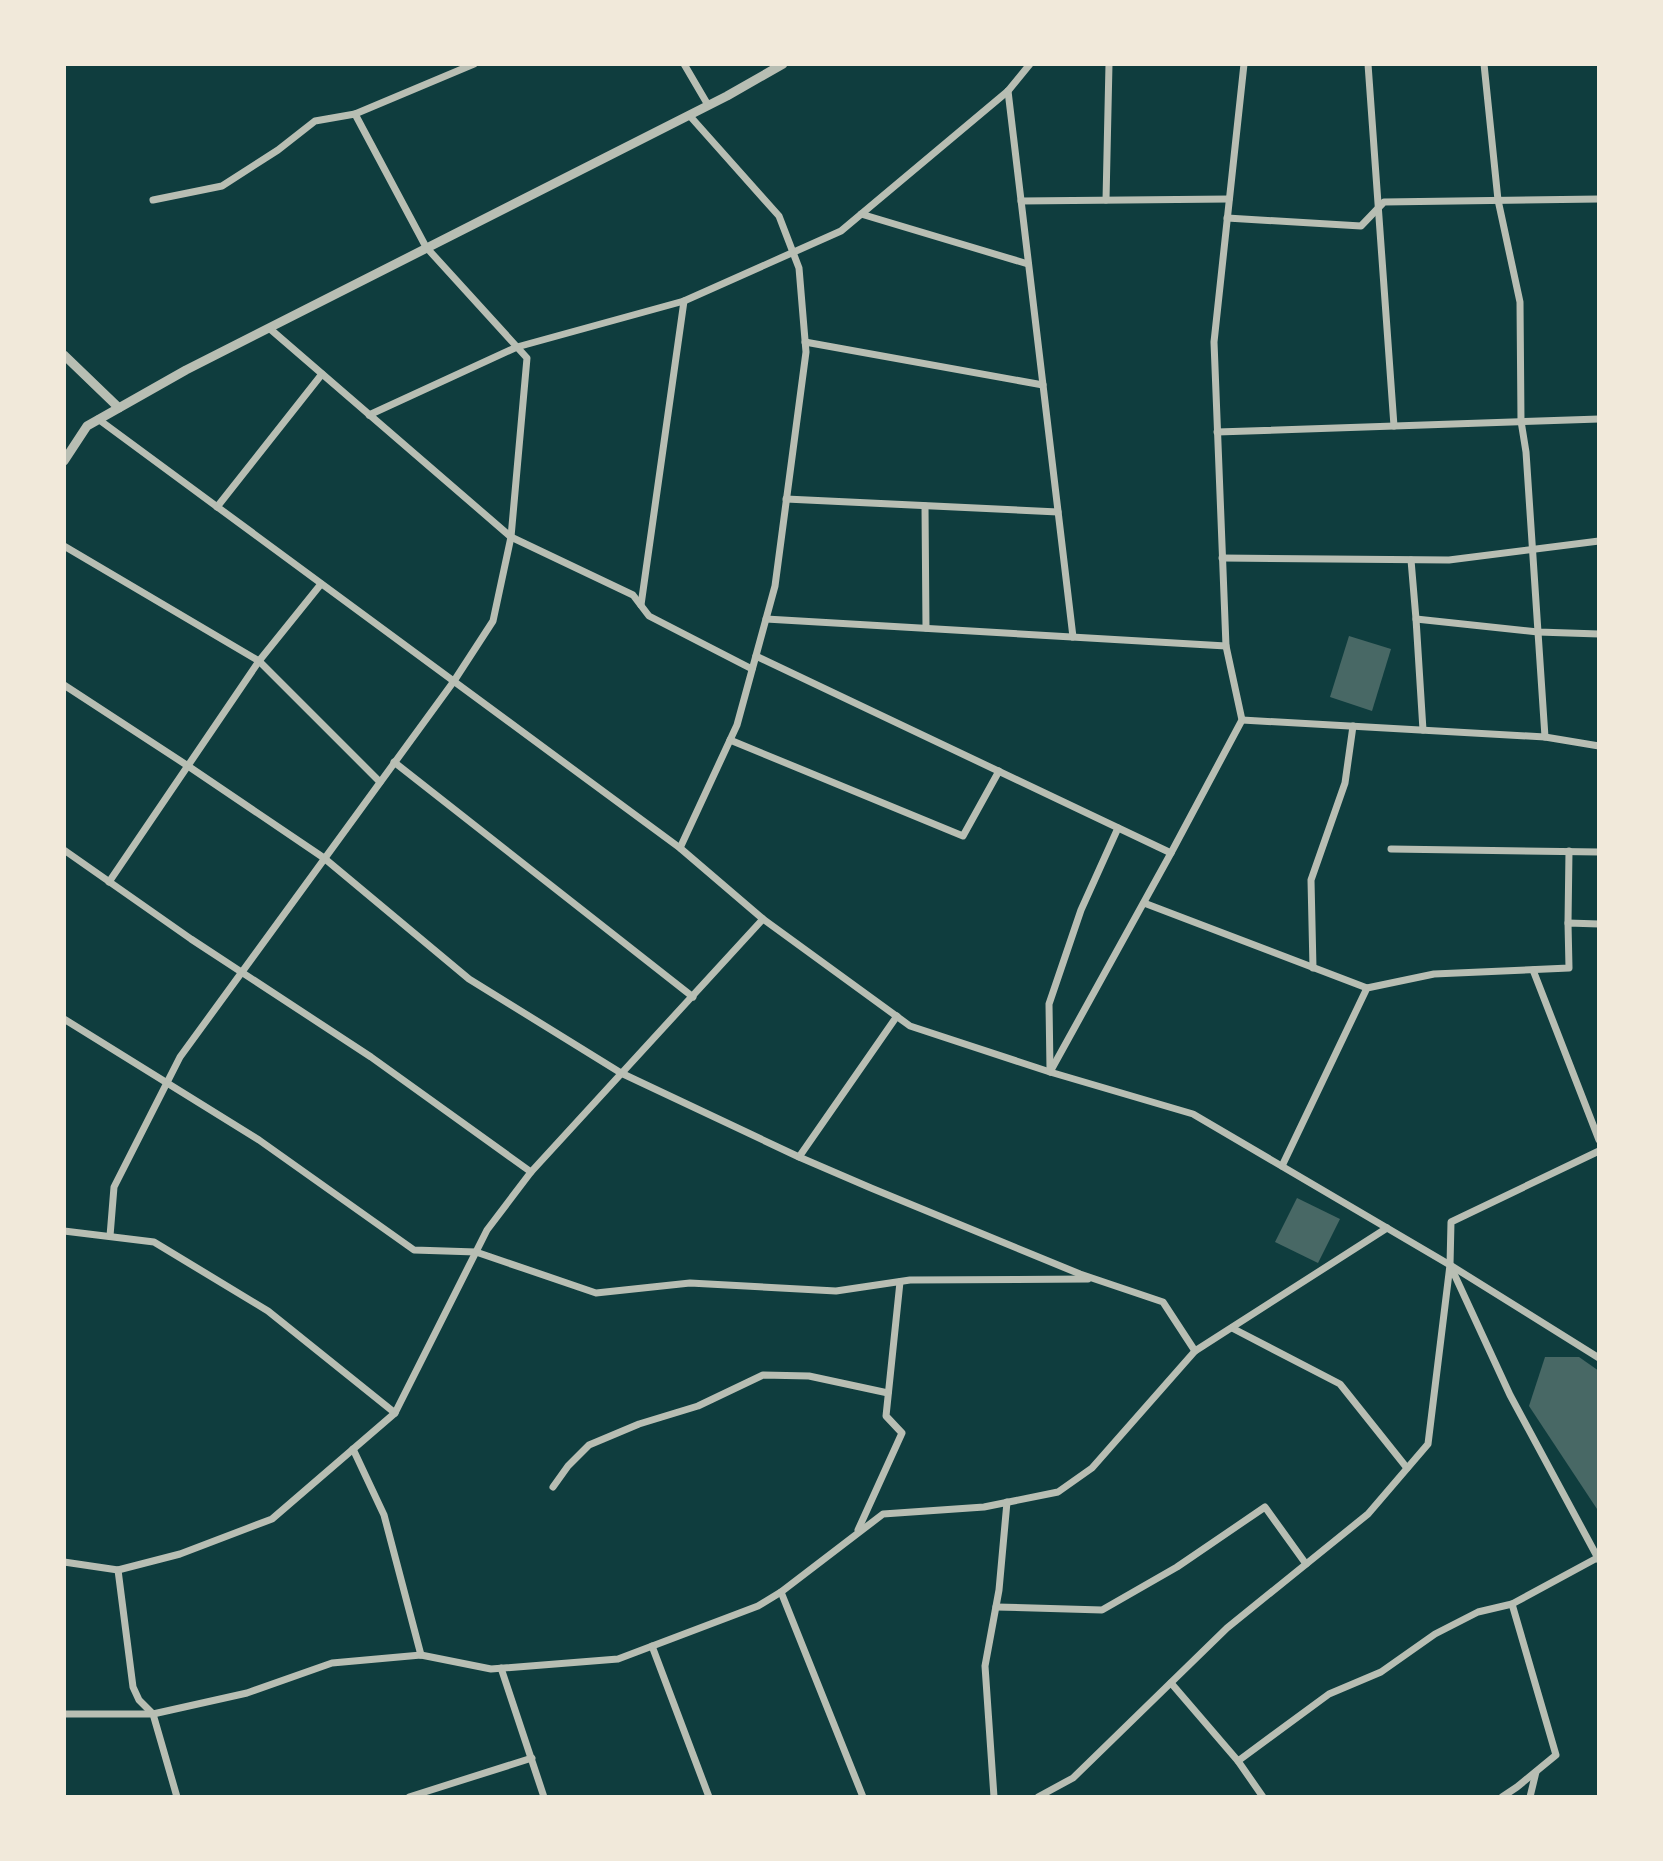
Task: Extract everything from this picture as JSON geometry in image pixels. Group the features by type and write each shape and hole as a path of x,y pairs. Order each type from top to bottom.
{"street":[{"path":"153,200 222,186 278,150 315,121 355,114 474,64"},
{"path":"684,64 708,105"},
{"path":"64,461 87,426 186,370 689,115 783,64"},
{"path":"369,415 517,347 684,301 841,231 1008,91 1030,64"},
{"path":"1106,200 1109,64"},
{"path":"1050,1072 1242,720 1226,646 1214,342 1244,64"},
{"path":"1368,64 1394,426"},
{"path":"1484,64 1498,200 1520,302 1521,421 1526,452 1545,737"},
{"path":"1008,91 1073,637"},
{"path":"110,1236 114,1187 180,1057 454,681 493,621 511,537 527,358 426,247 355,114"},
{"path":"680,848 737,725 775,586 806,352 799,268 779,216 689,115"},
{"path":"1021,201 1229,199"},
{"path":"1227,218 1361,226 1384,202 1599,199"},
{"path":"861,214 1028,264"},
{"path":"641,605 684,301"},
{"path":"269,328 511,537 633,595 649,616 752,669"},
{"path":"805,342 1043,385"},
{"path":"64,355 119,408"},
{"path":"217,507 322,374"},
{"path":"98,419 680,848 763,919 910,1026 1193,1114 1450,1265 1599,1358"},
{"path":"1217,432 1599,419"},
{"path":"786,499 1058,512"},
{"path":"925,506 926,628"},
{"path":"1222,558 1449,560 1599,541"},
{"path":"64,546 259,661 380,782"},
{"path":"1411,560 1423,730"},
{"path":"109,882 259,661 321,584"},
{"path":"766,619 1226,646"},
{"path":"1416,619 1538,632 1599,634"},
{"path":"756,656 1171,853"},
{"path":"64,685 324,858 469,979 621,1073 799,1157 1094,1279 1163,1302 1195,1351"},
{"path":"1242,720 1545,737 1599,746"},
{"path":"1313,968 1311,880 1345,783 1353,726"},
{"path":"730,740 963,836 999,771"},
{"path":"394,762 693,997"},
{"path":"1050,1072 1049,1004 1081,910 1118,828"},
{"path":"1391,849 1599,852"},
{"path":"64,850 371,1057 531,1172"},
{"path":"1144,903 1367,988 1434,974 1569,968 1569,851"},
{"path":"64,1562 118,1570 180,1554 272,1519 395,1413 487,1230 531,1172 763,919"},
{"path":"1568,923 1599,924"},
{"path":"1533,970 1599,1140"},
{"path":"1282,1166 1367,988"},
{"path":"799,1157 897,1016"},
{"path":"64,1019 259,1140 414,1250 476,1252 596,1293 690,1283 836,1291 900,1282 1094,1279"},
{"path":"1038,1797 1073,1778 1227,1628 1368,1514 1428,1444 1450,1265 1451,1222 1599,1151"},
{"path":"64,1714 153,1714 247,1693 332,1663 421,1655 491,1669 618,1659 758,1606 883,1514 984,1507 1058,1492 1092,1468 1195,1351 1387,1228"},
{"path":"64,1231 154,1242 268,1311 395,1413"},
{"path":"1238,1761 1329,1694 1381,1672 1435,1634 1478,1612 1512,1604 1598,1559 1510,1395 1450,1265"},
{"path":"856,1534 902,1433 886,1416 900,1282"},
{"path":"1232,1328 1340,1384 1407,1468"},
{"path":"553,1487 589,1445 639,1424 698,1406 763,1375 809,1376 888,1393"},
{"path":"353,1449 384,1515 421,1655"},
{"path":"994,1797 985,1666 996,1607 1007,1502"},
{"path":"996,1607 1102,1610 1177,1567 1265,1507 1306,1564"},
{"path":"118,1570 133,1687 139,1700 153,1714 177,1797"},
{"path":"781,1592 863,1797"},
{"path":"1502,1797 1556,1755 1512,1604"},
{"path":"652,1646 709,1797"},
{"path":"501,1668 544,1797"},
{"path":"1171,1683 1238,1761 1263,1797"},
{"path":"409,1797 532,1758"},
{"path":"1530,1797 1536,1771"}],"building":[{"path":"1349,636 1391,649 1372,711 1330,697"},
{"path":"1297,1198 1340,1219 1318,1263 1275,1242"},
{"path":"1545,1357 1579,1357 1599,1371 1599,1512 1529,1406"}]}
